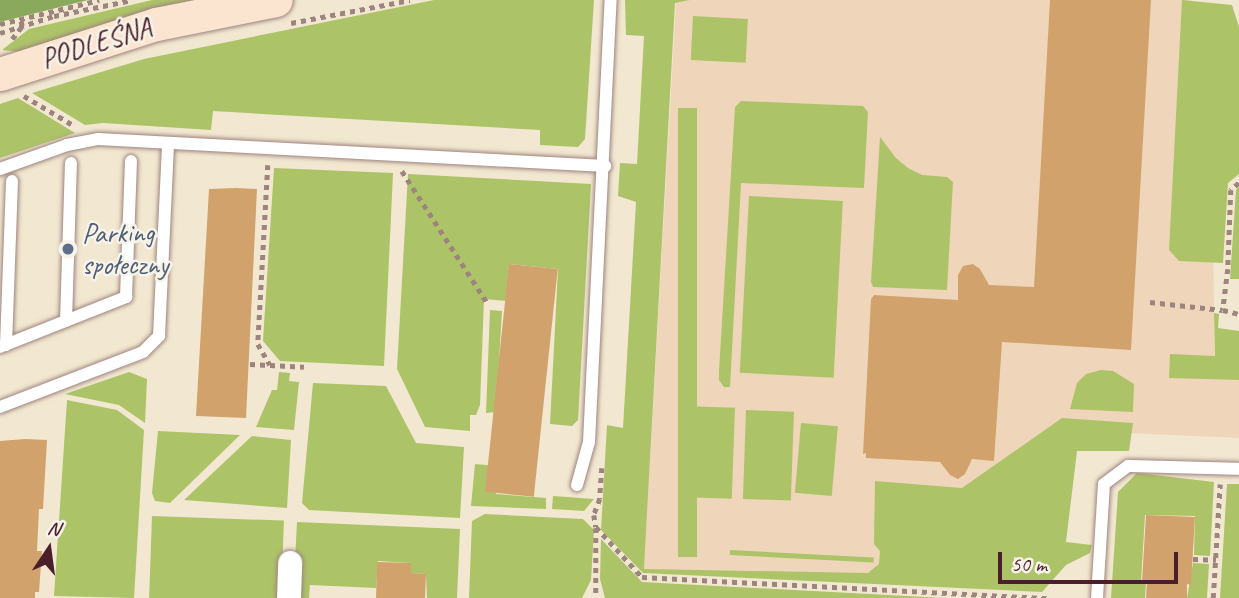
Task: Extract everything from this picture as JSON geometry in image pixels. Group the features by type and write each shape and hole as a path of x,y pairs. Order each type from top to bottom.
{"street":[{"name":"PODLEŚNA","path":"10,83 156,24 276,0"},
{"path":"289,598 290,563"}],"lane":[{"path":"577,485 589,442 605,166 611,0"},
{"path":"0,169 88,141 605,166"},
{"path":"0,407 143,352 159,336 168,143"},
{"path":"12,181 3,346 126,297 131,161"},
{"path":"66,321 71,163"},
{"path":"1097,598 1104,484 1128,466 1239,469"}],"path":[{"path":"0,24 99,0"},
{"path":"0,33 131,0"},
{"path":"20,19 22,26"},
{"path":"10,41 22,26"},
{"path":"10,83 75,127 88,141"},
{"path":"270,365 258,344 268,162 281,163"},
{"path":"400,169 488,304"},
{"path":"1223,310 1228,269 1231,190 1239,183"},
{"path":"1150,302 1239,314"},
{"path":"250,364 304,367"},
{"path":"1213,598 1221,468"},
{"path":"593,597 596,527 594,515"},
{"path":"596,527 642,577 1047,598"},
{"path":"1193,559 1216,560"}],"shaded area":[{"path":"689,0 1191,0 1211,78 1215,379 1239,380 1239,438 1057,430 926,581 644,569 676,3"}],"green space":[{"path":"0,0 88,0 0,22"},
{"path":"152,0 205,0 21,52 2,50 29,29"},
{"path":"434,0 594,0 585,139 578,147 540,145 540,130 213,111 211,130 103,123 85,125 32,93 144,59"},
{"path":"625,0 690,0 675,3 644,569 868,573 879,564 880,551 874,544 875,481 962,488 1062,418 1133,423 1129,451 1077,451 1066,542 1092,545 1090,553 1066,565 1042,592 643,573 601,530 607,425 623,428 636,202 618,196 620,163 637,164 644,36 626,35"},
{"path":"1182,0 1232,5 1239,27 1239,174 1228,183 1223,263 1179,261 1169,250"},
{"path":"693,16 748,19 746,63 691,60"},
{"path":"18,98 75,133 0,158 0,104"},
{"path":"741,101 863,106 868,112 864,188 741,183 730,387 724,387 719,380 719,371 735,107"},
{"path":"678,108 697,108 697,557 678,557"},
{"path":"880,137 896,158 908,168 922,175 947,177 953,182 947,290 873,287 871,282"},
{"path":"274,168 393,173 384,366 280,361 263,341"},
{"path":"408,174 591,184 578,420 572,426 550,424 558,269 509,264 507,301 484,299 480,405 476,415 470,415 470,431 425,427 397,369"},
{"path":"1239,186 1239,279 1230,279 1236,190"},
{"path":"749,196 843,201 834,378 740,373"},
{"path":"490,310 502,311 496,412 486,413"},
{"path":"1214,313 1219,314 1218,328 1239,331 1239,380 1169,378 1170,354 1215,356"},
{"path":"1101,370 1113,371 1134,384 1133,412 1070,409 1077,383 1086,374"},
{"path":"129,372 147,379 145,423 119,405 65,394"},
{"path":"279,372 290,373 289,381 299,382 294,430 256,427 272,390 277,390"},
{"path":"313,383 386,386 416,443 464,447 460,518 309,510 302,503"},
{"path":"67,400 117,410 144,430 134,598 54,596"},
{"path":"683,406 735,408 732,499 680,497"},
{"path":"746,410 794,412 791,501 743,499"},
{"path":"801,423 838,426 832,496 795,493"},
{"path":"158,431 240,435 170,503 155,501 152,493"},
{"path":"252,436 291,440 287,508 184,500"},
{"path":"475,464 497,466 496,494 546,498 546,509 471,506"},
{"path":"1137,473 1214,482 1210,556 1194,555 1195,516 1145,515 1141,582 1146,583 1145,598 1111,598 1118,492"},
{"path":"1227,484 1239,484 1239,598 1220,598"},
{"path":"553,496 594,499 584,511 552,509"},
{"path":"485,514 583,519 594,530 591,580 582,598 469,598 472,521"},
{"path":"152,516 284,521 281,598 149,598"},
{"path":"297,522 460,529 457,598 427,598 426,574 411,573 411,563 378,561 376,588 310,585 309,598 293,598"},
{"path":"601,539 642,582 944,598 605,598 600,579"},
{"path":"730,550 874,558 874,563 730,555"},
{"path":"1193,563 1209,564 1207,598 1187,598"}],"building":[{"path":"1050,0 1151,0 1131,350 1002,342 994,461 972,459 965,474 958,479 950,475 940,462 866,458 866,453 863,454 871,299 874,295 958,300 958,275 963,266 973,264 980,269 989,285 1034,287"},
{"path":"209,189 257,189 246,418 196,416"},
{"path":"509,264 558,269 534,497 485,492"},
{"path":"47,440 43,509 39,509 37,551 42,551 39,592 35,592 35,598 0,598 0,441"},
{"path":"1146,515 1195,517 1191,585 1187,584 1187,598 1146,598 1147,582 1142,582"},
{"path":"377,562 411,563 411,573 426,574 425,598 376,598"}],"place":[{"name":"Parking społeczny","path":"68,249"}]}
